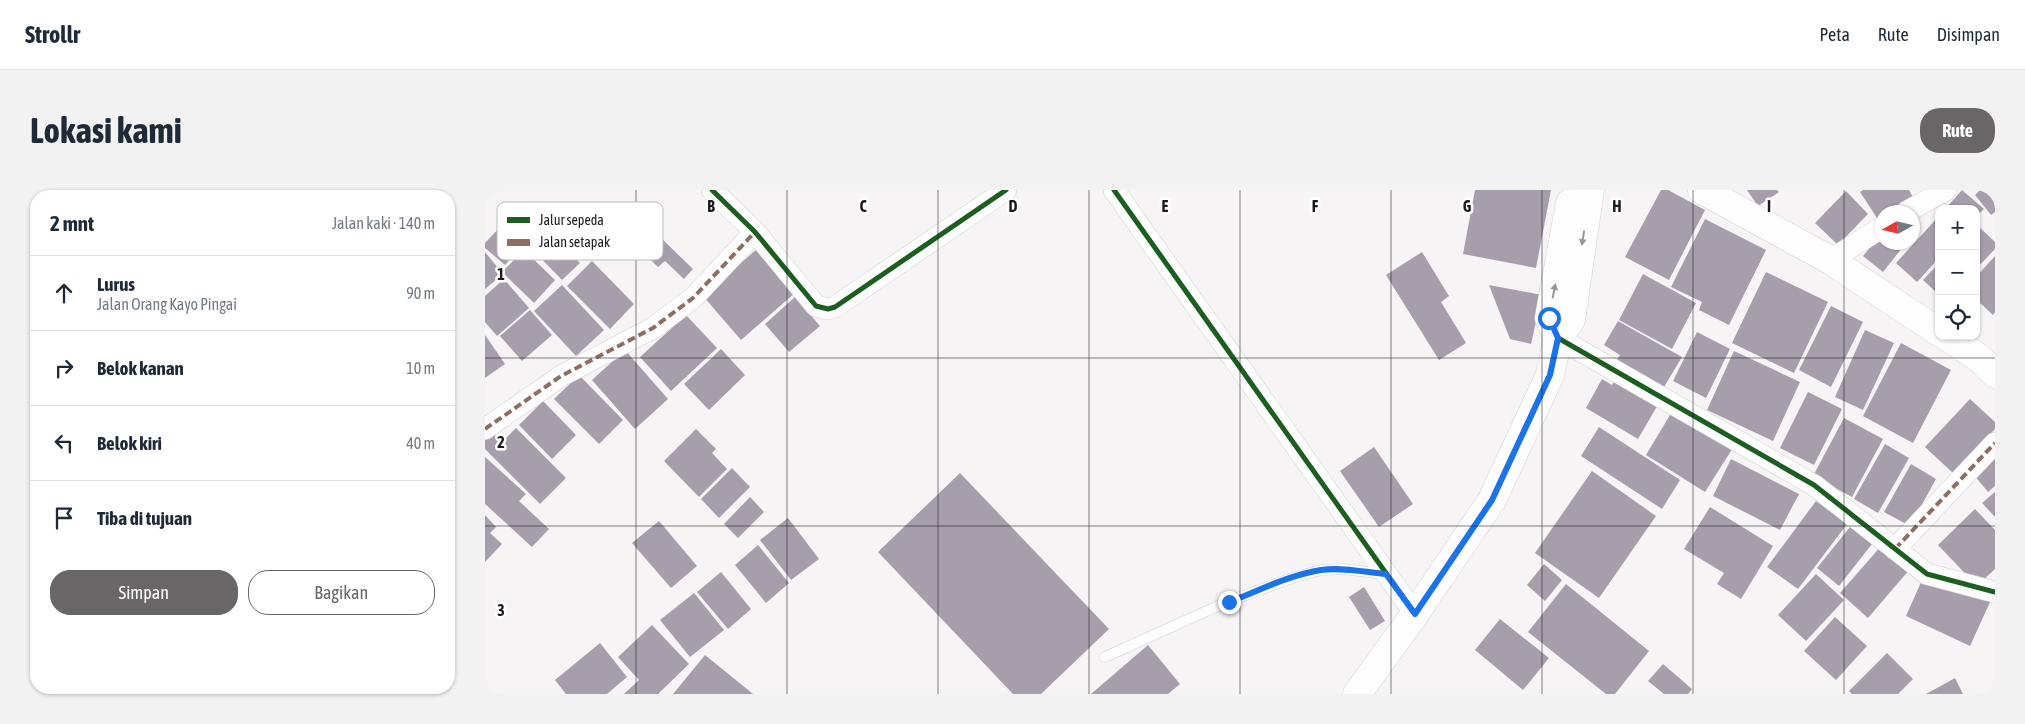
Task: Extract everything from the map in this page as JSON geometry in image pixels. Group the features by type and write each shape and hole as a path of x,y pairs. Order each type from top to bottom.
{"main road":[{"path":"1558,338 1549,318 1573,190"},
{"path":"1357,694 1415,614 1492,500 1550,375 1558,338 1571,320 1590,190"},
{"path":"1702,190 1830,260 1935,329"},
{"path":"1952,340 1979,358 1995,374"}],"street":[{"path":"712,190 755,232 816,306 829,309 835,307 1006,190"},
{"path":"1114,190 1415,614"},
{"path":"1919,205 1946,190"},
{"path":"485,429 561,376 653,328 693,298 755,232"},
{"path":"1830,260 1875,232"},
{"path":"1558,338 1814,485 1927,574 1995,592"},
{"path":"1895,549 1995,444"}],"lane":[{"path":"1105,657 1229,602 1295,577 1321,570 1343,569 1386,574"}],"building":[{"path":"1475,190 1551,190 1536,268 1463,254"},
{"path":"1661,190 1668,190 1705,210 1669,280 1625,257"},
{"path":"1747,190 1777,190 1779,192 1758,206"},
{"path":"1863,190 1909,190 1914,199 1904,205 1875,205 1875,215 1860,192"},
{"path":"1962,190 1979,205 1949,205"},
{"path":"1980,190 1995,190 1995,212 1991,215 1975,195"},
{"path":"1846,191 1868,214 1838,245 1815,223"},
{"path":"1705,219 1766,250 1729,325 1699,310 1702,302 1671,287"},
{"path":"1935,220 1935,262 1917,282 1896,263 1908,250 1920,250 1920,237"},
{"path":"1980,228 1995,242 1995,249 1980,265"},
{"path":"497,230 497,258 485,248 485,243"},
{"path":"663,240 693,269 684,279 665,261 658,267 651,260 663,260"},
{"path":"1875,242 1875,250 1900,250 1883,272 1863,256"},
{"path":"757,249 795,293 741,340 703,296"},
{"path":"485,252 503,274 485,289"},
{"path":"1422,252 1449,296 1441,302 1466,343 1439,360 1386,275"},
{"path":"1995,256 1995,312 1993,315 1980,303 1980,273"},
{"path":"499,260 509,260 505,265"},
{"path":"514,260 534,260 555,280 534,303 502,272"},
{"path":"543,260 577,260 580,263 562,280"},
{"path":"592,261 634,304 610,329 567,286"},
{"path":"1935,267 1935,291 1923,280"},
{"path":"1766,272 1828,302 1794,373 1732,343"},
{"path":"1643,274 1696,303 1672,349 1619,320"},
{"path":"504,279 529,308 497,336 485,322 485,296"},
{"path":"562,285 604,330 576,356 534,311"},
{"path":"1489,285 1542,295 1531,344 1510,339"},
{"path":"795,297 820,326 789,352 765,324"},
{"path":"1831,306 1863,322 1831,387 1799,370"},
{"path":"530,310 552,335 522,361 500,336"},
{"path":"686,315 717,348 671,391 640,357"},
{"path":"1618,321 1682,357 1661,392 1614,365 1620,355 1604,345"},
{"path":"1865,330 1894,343 1863,410 1835,397"},
{"path":"1697,332 1730,349 1706,398 1673,381"},
{"path":"485,335 505,364 485,378"},
{"path":"1901,343 1951,370 1913,443 1863,416"},
{"path":"721,349 745,375 709,410 684,384"},
{"path":"625,350 668,399 635,429 592,380"},
{"path":"1734,351 1800,382 1773,441 1707,410"},
{"path":"1620,372 1663,396 1638,439 1586,408 1602,379 1612,385"},
{"path":"579,375 623,420 599,444 554,399"},
{"path":"1808,392 1842,409 1814,465 1780,448"},
{"path":"1970,399 1995,422 1995,429 1954,474 1925,447"},
{"path":"543,401 576,435 552,459 519,425"},
{"path":"1676,405 1736,443 1705,492 1646,455"},
{"path":"1844,418 1883,439 1852,497 1813,476"},
{"path":"1599,427 1680,480 1662,509 1581,456"},
{"path":"516,428 566,478 540,504 485,449 485,437 491,431 502,442"},
{"path":"696,429 716,449 712,453 727,469 699,497 664,461"},
{"path":"1885,444 1909,458 1878,513 1854,499"},
{"path":"1374,447 1413,504 1379,527 1340,471"},
{"path":"1995,449 1995,486 1988,492 1970,470"},
{"path":"485,457 526,494 519,501 549,529 532,547 485,504"},
{"path":"1731,459 1799,494 1780,530 1713,496"},
{"path":"1911,464 1936,479 1910,526 1884,512"},
{"path":"732,468 750,487 719,518 701,499"},
{"path":"1592,471 1656,516 1599,598 1535,553"},
{"path":"960,473 1109,629 1041,694 1013,694 878,552"},
{"path":"1995,492 1995,517 1982,503"},
{"path":"750,497 764,512 738,538 724,524"},
{"path":"1816,501 1847,524 1798,589 1767,567"},
{"path":"1710,507 1773,546 1741,599 1717,584 1724,573 1684,549"},
{"path":"1975,509 1995,530 1995,569 1977,586 1938,545"},
{"path":"485,515 496,527 490,533 502,544 485,562"},
{"path":"788,518 819,559 791,580 760,540"},
{"path":"659,521 697,566 671,588 632,543"},
{"path":"1850,527 1872,544 1839,586 1817,568"},
{"path":"758,545 789,583 766,603 735,565"},
{"path":"1882,545 1910,569 1868,618 1840,593"},
{"path":"1544,564 1562,580 1545,601 1527,585"},
{"path":"1926,571 1991,600 1970,646 1906,616"},
{"path":"721,572 751,609 728,629 697,592"},
{"path":"1816,574 1844,600 1806,641 1778,615"},
{"path":"1566,584 1649,651 1615,694 1606,694 1528,632"},
{"path":"1364,587 1385,621 1370,630 1349,597"},
{"path":"694,593 724,630 690,657 660,620"},
{"path":"1835,617 1867,646 1836,680 1804,651"},
{"path":"1500,619 1549,658 1523,690 1475,650"},
{"path":"652,625 689,664 658,694 624,694 639,680 618,657"},
{"path":"600,643 627,677 607,694 566,694 555,680"},
{"path":"1148,645 1180,684 1168,694 1091,694"},
{"path":"1887,653 1913,679 1898,694 1852,694 1849,691"},
{"path":"705,655 753,694 673,694"},
{"path":"1663,664 1692,689 1688,694 1664,694 1648,681"},
{"path":"1955,678 1963,694 1926,694"}],"marked path":[{"path":"485,429 561,376 653,328 693,298 755,232"},
{"path":"1895,549 1995,443"}],"cycle path":[{"path":"712,190 755,232 816,306 828,309 835,307 1006,190"},
{"path":"1114,190 1415,614"},
{"path":"1558,338 1814,485 1927,574 1995,592"}],"route":[{"path":"1229,602 1295,577 1321,570 1343,569 1386,574 1415,614 1492,500 1550,375 1558,338 1549,318"}]}
